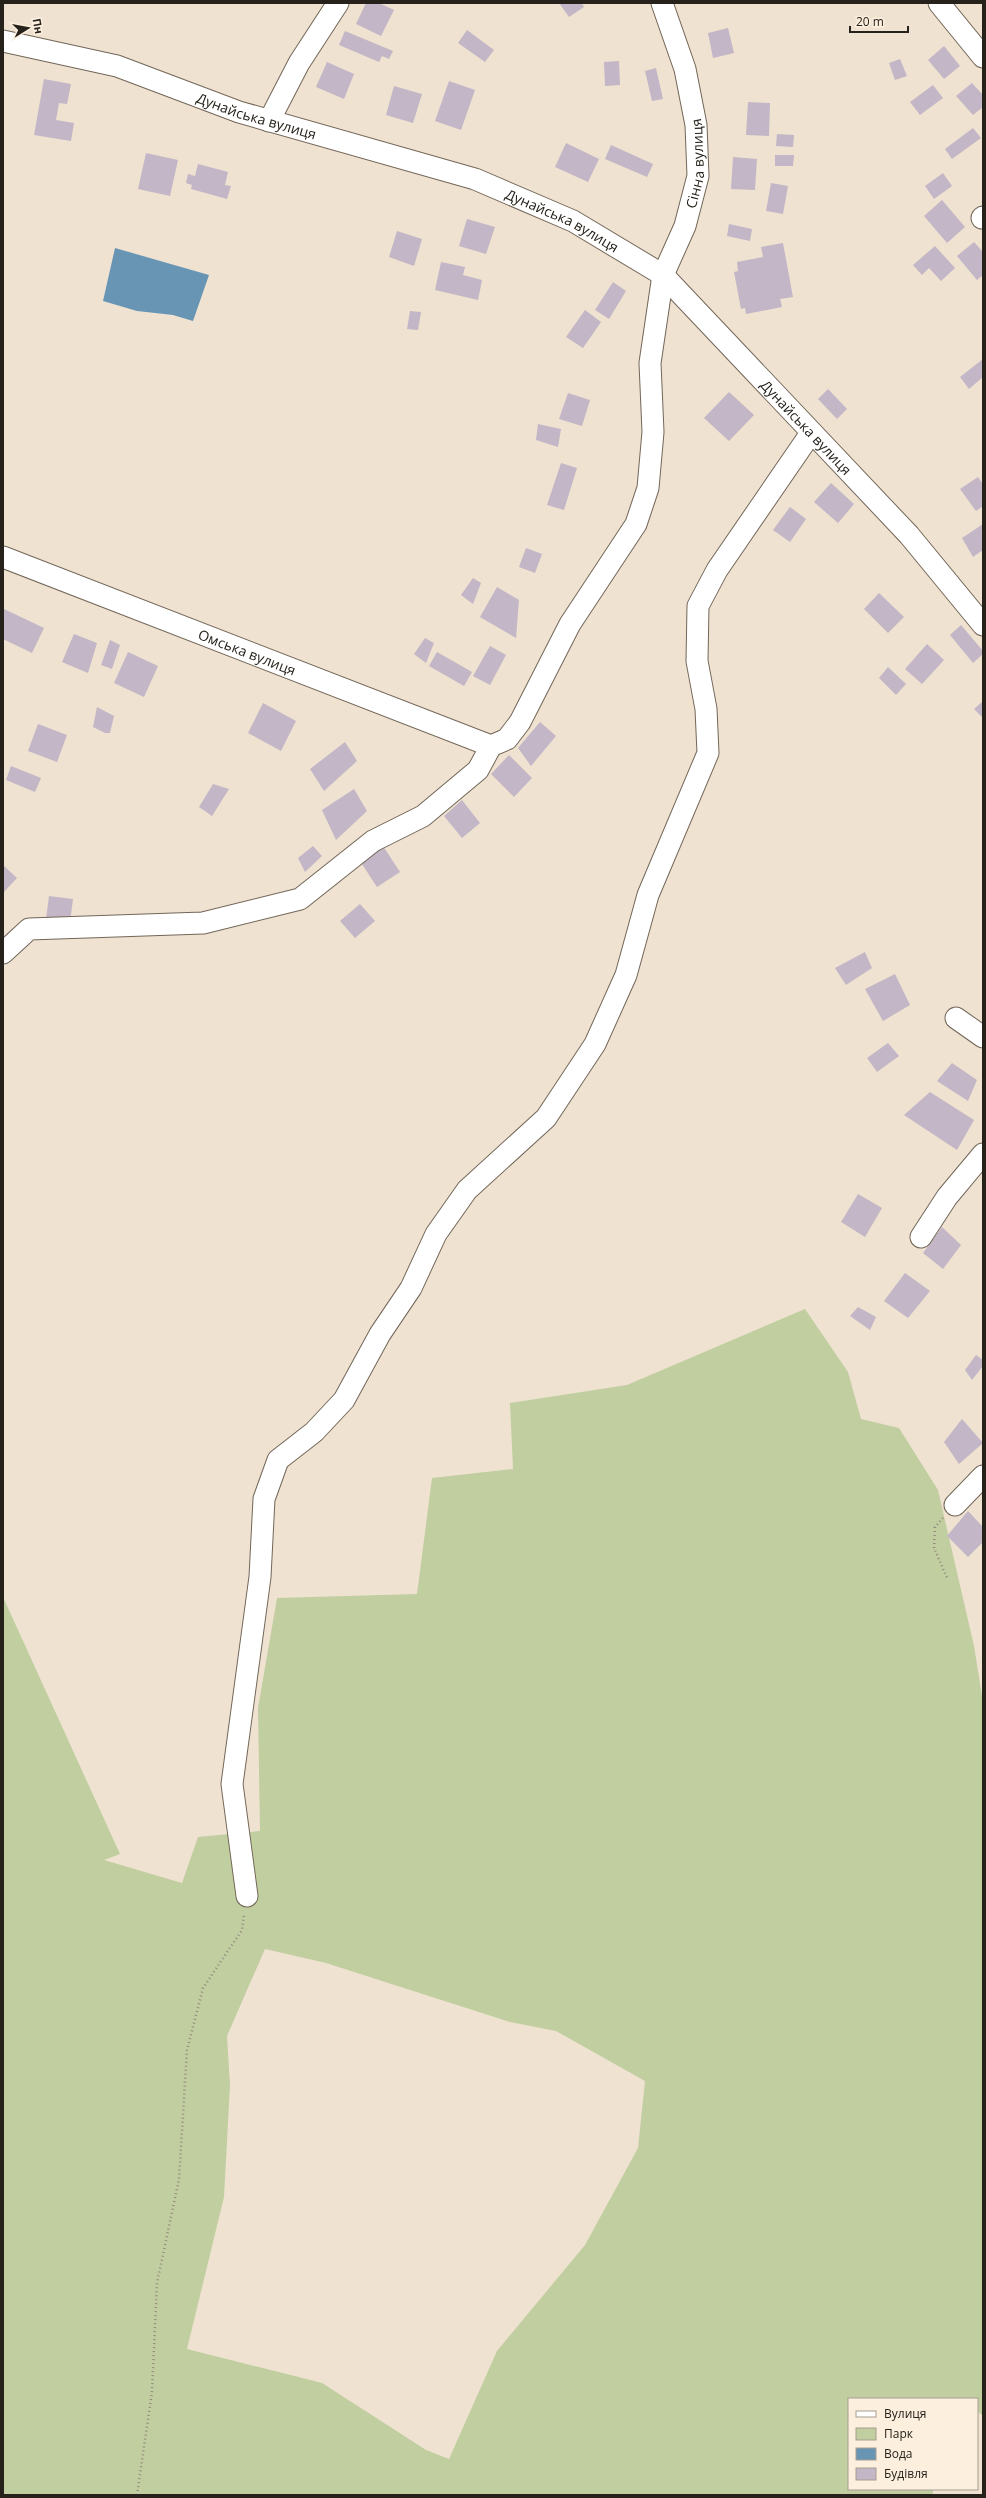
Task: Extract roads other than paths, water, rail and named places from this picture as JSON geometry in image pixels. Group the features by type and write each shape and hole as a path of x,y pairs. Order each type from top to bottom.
{"street":[{"path":"270,120 299,63 338,3"},
{"name":"Сінна вулиця","path":"491,746 507,739 520,722 570,624 636,524 648,488 654,432 650,363 663,275 685,226 698,176 696,125 685,69 662,3"},
{"path":"939,3 983,57"},
{"name":"Дунайська вулиця","path":"3,41 117,66 239,112 475,180 573,221 663,275 811,433 910,535 983,625"},
{"path":"247,1896 232,1784 260,1577 264,1499 278,1460 314,1432 344,1400 380,1334 411,1288 436,1234 467,1190 546,1118 595,1044 626,975 648,895 708,753 706,709 697,661 698,606 717,570 811,433"},
{"name":"Омська вулиця","path":"3,557 491,746"},
{"path":"3,953 29,929 203,923 300,899 373,841 423,816 478,770 491,746"},
{"path":"956,1018 983,1037"},
{"path":"921,1237 947,1197 983,1154"},
{"path":"954,1505 983,1476"}],"water":[{"path":"115,248 209,275 193,321 173,315 137,311 103,301"}]}
